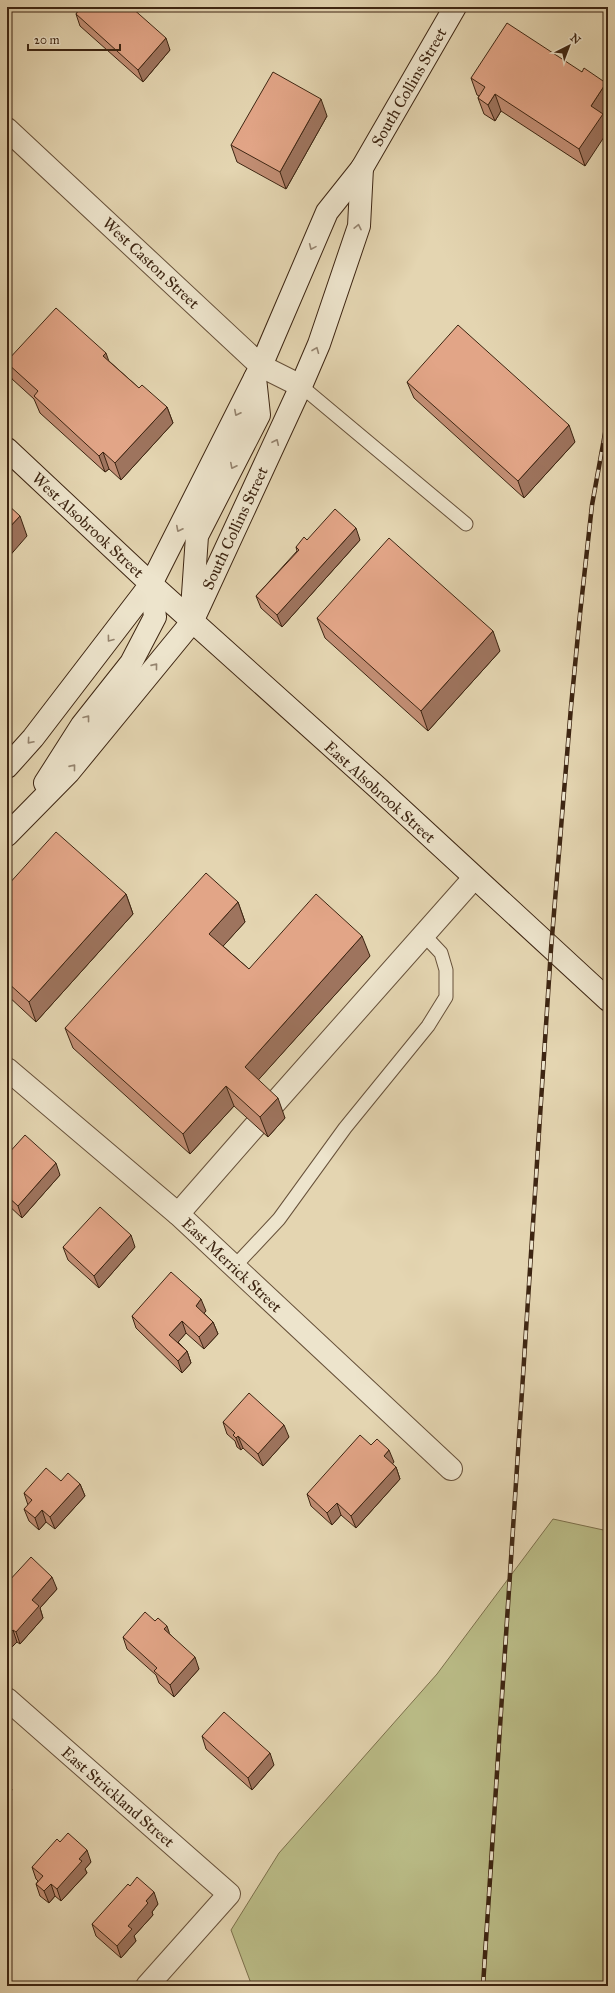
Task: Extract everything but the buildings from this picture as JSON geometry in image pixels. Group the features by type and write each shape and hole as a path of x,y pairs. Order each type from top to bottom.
{"street":[{"name":"South Collins Street","path":"7,767 33,738 151,584 258,372 327,212 362,168 455,7"},
{"name":"West Caston Street","path":"7,129 258,372 302,386"},
{"name":"South Collins Street","path":"14,828 69,772 192,622 302,386 319,344 359,226 362,168"},
{"path":"192,622 197,536 259,415 258,372"},
{"name":"West Alsobrook Street","path":"7,449 151,584"},
{"path":"14,828 82,725 131,662 155,617 151,584"},
{"name":"East Alsobrook Street","path":"151,584 378,788 608,1000"},
{"path":"272,1106 474,878"},
{"name":"East Merrick Street","path":"7,1069 178,1214 451,1469"},
{"path":"178,1214 255,1126"},
{"name":"East Strickland Street","path":"7,1699 229,1894 148,1986"}],"lane":[{"path":"302,386 466,524"},
{"path":"234,1267 279,1219 346,1128 428,1026 446,997 446,970 441,953 424,935"}],"green space":[{"path":"553,1519 608,1531 608,1986 252,1986 231,1930 279,1853 437,1674"}],"railway":[{"path":"483,1986 551,949 580,614 592,505 608,417"}]}
